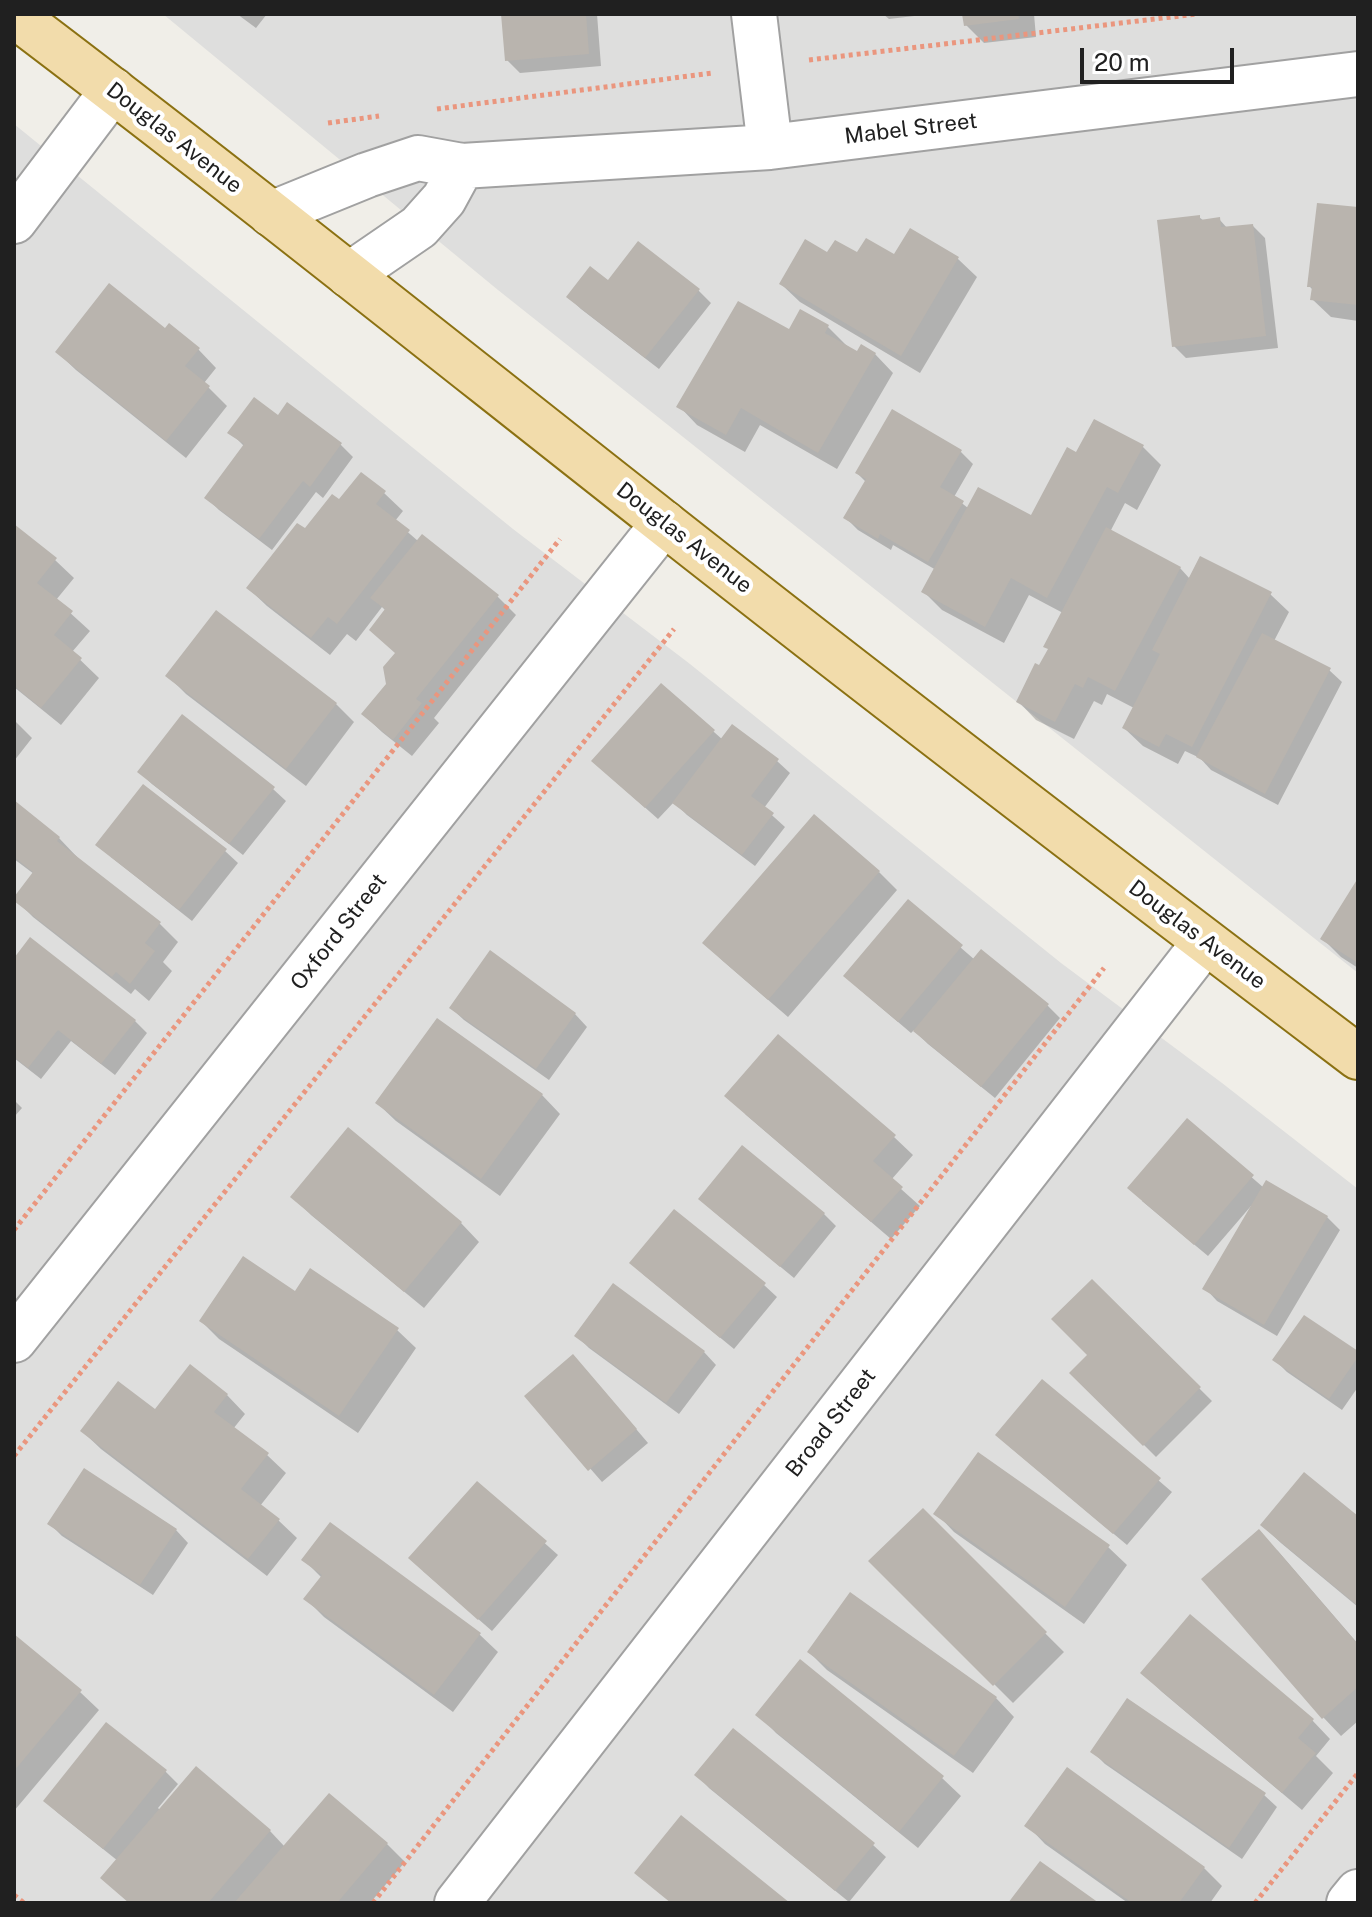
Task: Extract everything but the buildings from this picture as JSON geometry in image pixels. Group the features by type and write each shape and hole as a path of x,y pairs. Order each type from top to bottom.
{"main road":[{"name":"Douglas Avenue","path":"14,15 664,523 1358,1057"}],"street":[{"path":"754,14 770,147"},
{"name":"Mabel Street","path":"271,214 418,158 462,166 770,147 1358,74"},
{"path":"14,221 113,90"},
{"path":"349,275 419,227 444,199 462,166"},
{"name":"Oxford Street","path":"14,1340 664,523"},
{"name":"Broad Street","path":"457,1903 1205,942"},
{"path":"1349,1903 1358,1892"}],"path":[{"path":"436,109 809,60 1197,14"},
{"path":"803,50 809,60"},
{"path":"328,123 390,115"},
{"path":"14,1230 560,539"},
{"path":"14,1456 674,629"},
{"path":"373,1903 1104,968"},
{"path":"1255,1903 1358,1773"},
{"path":"14,1895 24,1903"}],"shaded area":[{"path":"163,14 1358,14 1358,973 498,290"},
{"path":"14,124 513,529 690,664 1061,963 1358,1189 1358,1903 14,1903"}]}
